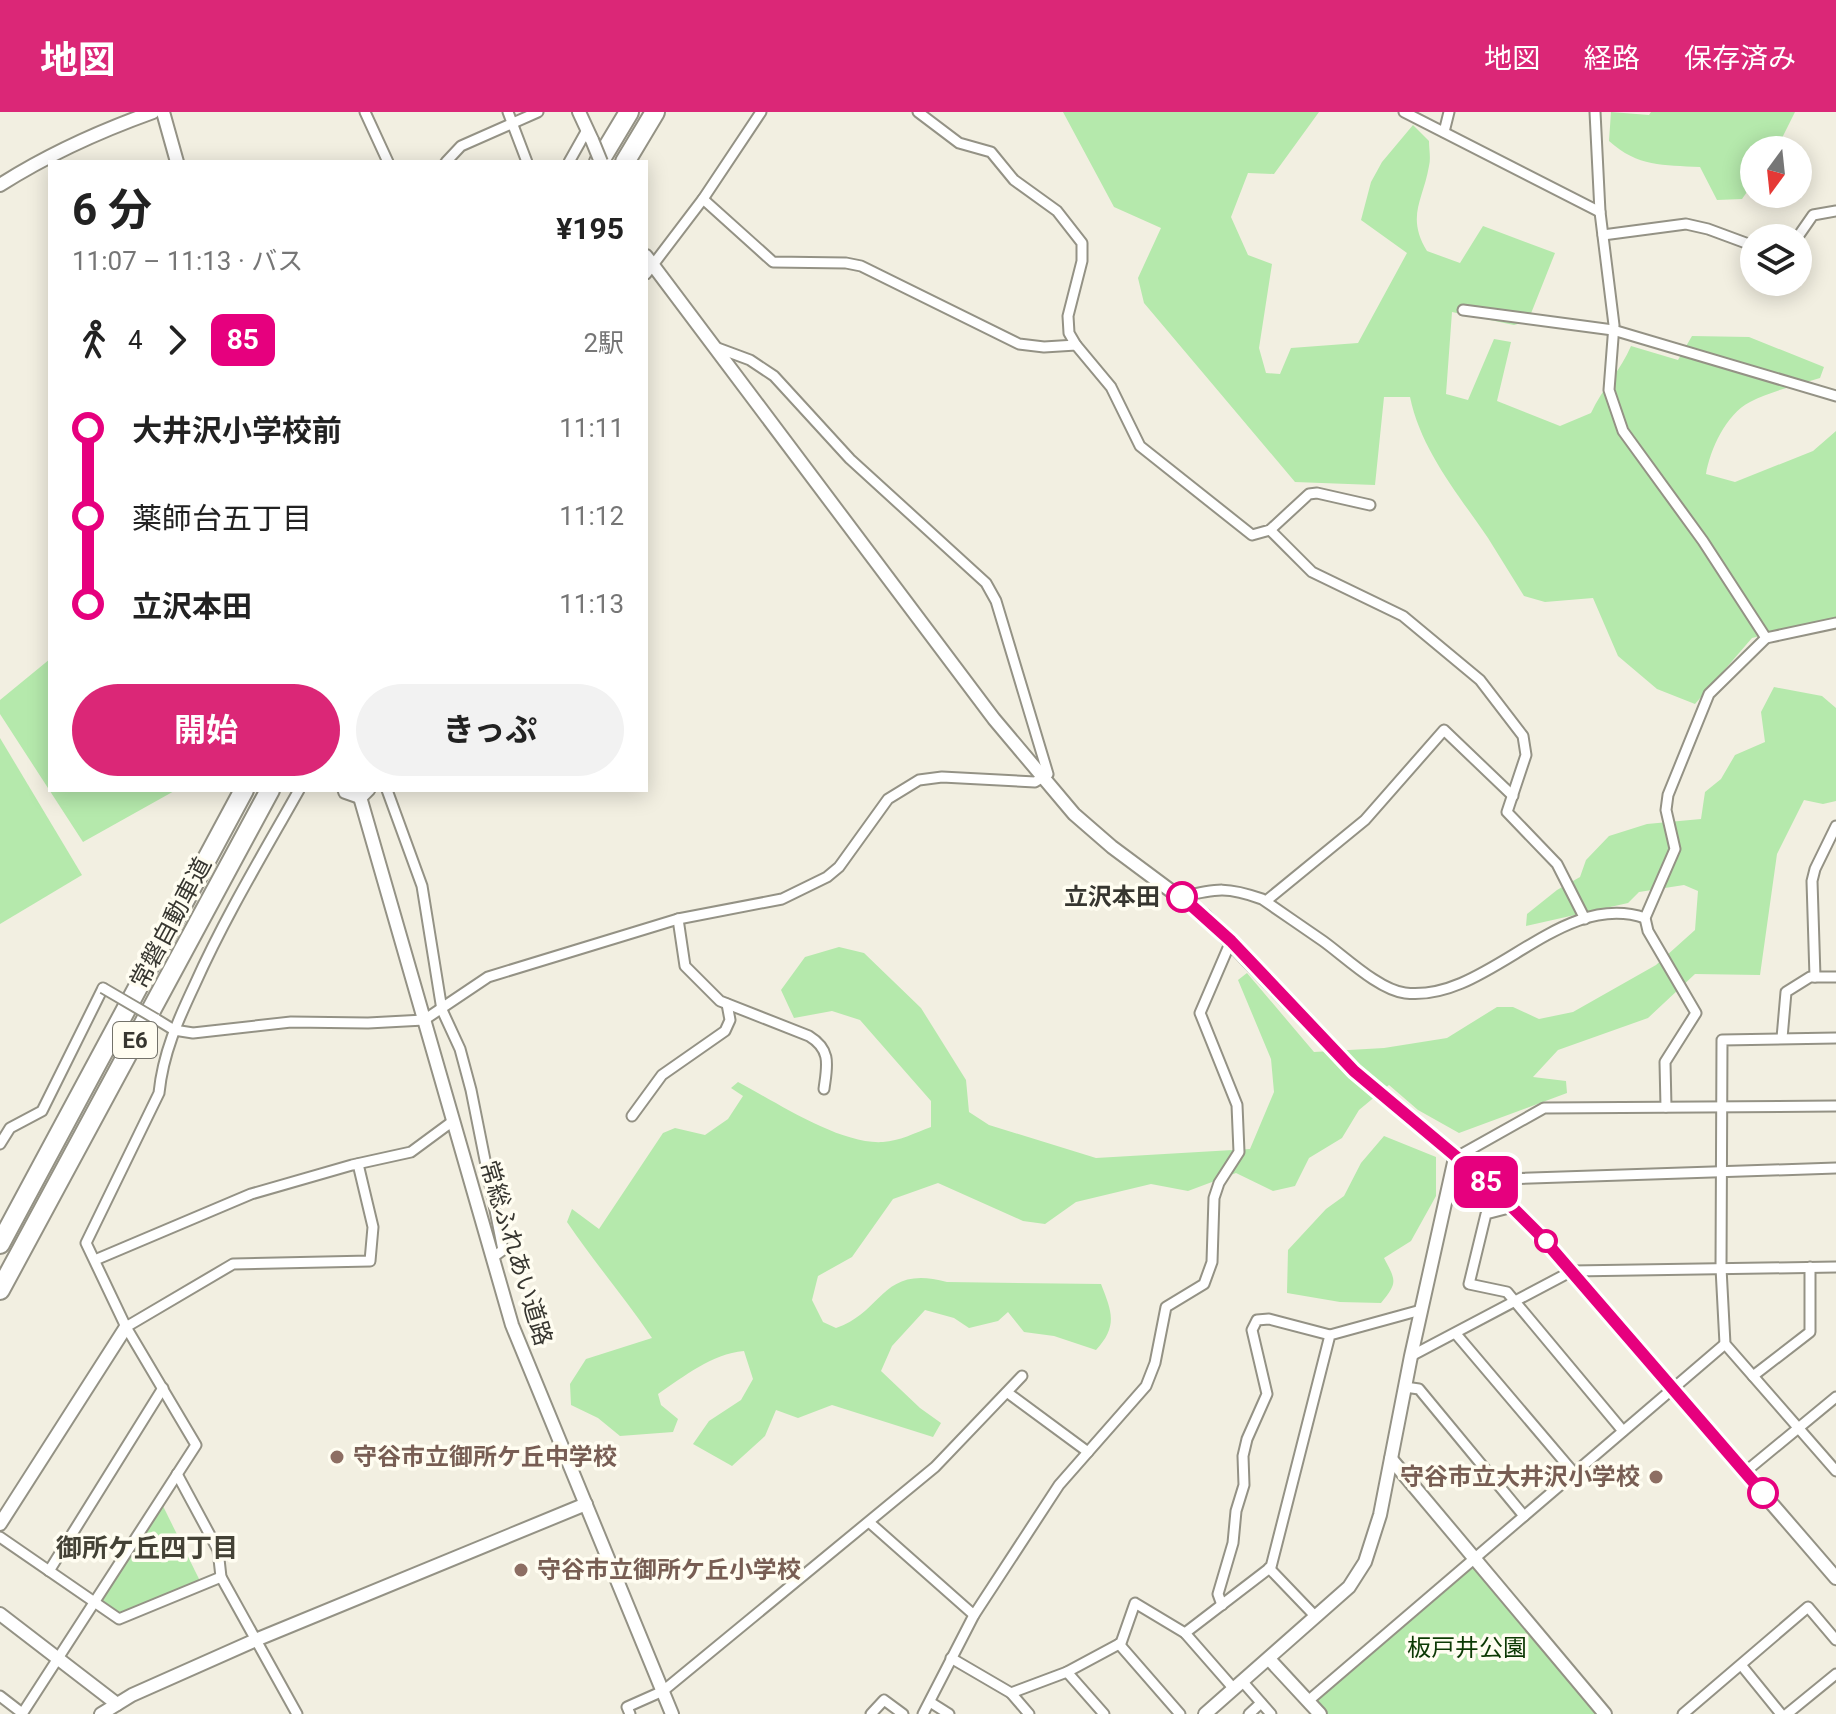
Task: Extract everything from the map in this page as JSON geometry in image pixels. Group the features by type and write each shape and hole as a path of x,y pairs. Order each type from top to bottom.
{"highway":[{"path":"601,160 629,112"},
{"path":"626,160 655,112"},
{"name":"常磐自動車道","path":"0,1244 243,792"},
{"name":"常磐自動車道","path":"0,1290 269,792"}],"street":[{"path":"0,185 28,167 76,144 153,112"},
{"path":"163,112 176,160"},
{"path":"365,112 387,160"},
{"path":"508,112 526,160"},
{"path":"448,160 461,146 538,112"},
{"path":"579,112 599,160"},
{"path":"761,112 703,199 648,266 994,719 1090,830 1182,897 1231,941 1354,1071 1513,1207 1572,1271 1836,1578"},
{"path":"918,112 959,143 991,152 1014,180 1057,211 1082,243 1082,261 1068,316 1069,333 1111,387 1140,446 1252,535 1270,530 1309,494 1317,493 1370,505"},
{"path":"1404,112 1600,212"},
{"path":"1444,132 1449,112"},
{"path":"1595,112 1600,212 1613,330 1609,390 1623,431 1703,541 1766,638"},
{"path":"570,160 589,135"},
{"path":"703,199 773,262 861,266 1010,341 1044,347 1076,345"},
{"path":"1807,224 1813,215 1836,211"},
{"path":"1603,235 1686,224 1740,241"},
{"path":"1463,310 1613,330 1836,396"},
{"path":"0,1144 10,1128 42,1111 103,988 174,1030 193,1033 291,1022 424,1020 488,977 678,919 782,899 827,877 839,867 888,799 919,780 942,777 1035,782 1048,774 996,601 986,583 850,459 774,376 750,360 711,345"},
{"path":"1270,530 1312,572 1403,616 1480,680 1523,736 1526,755 1507,812 1557,864 1585,919"},
{"path":"1666,1107 1665,1062 1696,1013 1648,931 1645,918 1675,849 1666,810 1668,795 1709,694 1766,638 1836,623"},
{"path":"1266,901 1365,820 1444,730 1513,796"},
{"path":"0,1696 22,1713 196,1445 126,1327 86,1243 159,1093 162,1067 174,1030 213,944 298,792"},
{"path":"344,792 363,793"},
{"path":"388,792 422,886 442,1010 460,1049 471,1090 503,1250 492,1258"},
{"name":"常総ふれあい道路","path":"363,793 424,1020 512,1325 672,1714"},
{"path":"1815,977 1812,881 1836,826"},
{"path":"1182,897 1215,889 1240,891 1266,901 1379,982 1405,993 1440,990 1489,970 1562,925 1595,916 1632,914 1645,918"},
{"path":"678,919 685,966 720,1001 820,1043 826,1054 824,1089"},
{"path":"923,1714 974,1615 1059,1485 1146,1386 1155,1363 1166,1307 1204,1284 1212,1262 1214,1198 1219,1183 1239,1152 1237,1105 1200,1013 1231,941"},
{"path":"1782,1038 1786,992 1810,977 1836,977"},
{"path":"632,1116 662,1075 725,1031 730,1020 727,1004"},
{"path":"1836,1038 1722,1040 1720,1107 1725,1344 1836,1471"},
{"path":"1205,1714 1349,1587 1365,1562 1377,1528 1455,1158 1544,1108 1836,1106"},
{"path":"95,1260 251,1194 411,1152 453,1121"},
{"path":"0,1524 126,1327 233,1264 370,1261 373,1227 358,1164"},
{"path":"1490,1185 1505,1179 1836,1168"},
{"path":"1513,1207 1486,1214 1469,1284 1507,1292 1623,1431"},
{"path":"1753,1376 1810,1332 1810,1267"},
{"path":"1411,1356 1572,1271 1836,1267"},
{"path":"1222,1605 1218,1594 1233,1543 1236,1511 1244,1485 1245,1447 1267,1394 1253,1324 1257,1320 1269,1319 1330,1335 1421,1310"},
{"path":"1456,1334 1574,1473"},
{"path":"1185,1633 1269,1568 1330,1335"},
{"path":"1308,1701 1725,1344"},
{"path":"630,1714 627,1707 663,1691 935,1467 1022,1376"},
{"path":"1405,1387 1419,1389 1524,1516"},
{"path":"49,1571 163,1388"},
{"path":"1008,1393 1088,1452"},
{"path":"1745,1472 1836,1397"},
{"path":"1391,1459 1605,1714"},
{"path":"177,1474 218,1550 221,1577 297,1714"},
{"path":"101,1714 132,1695 258,1639 586,1504"},
{"path":"870,1523 974,1615"},
{"path":"0,1537 119,1619 221,1577"},
{"path":"1269,1568 1316,1617"},
{"path":"1011,1693 1067,1672 1119,1644 1135,1603 1185,1633 1271,1714"},
{"path":"1683,1714 1808,1607 1836,1640"},
{"path":"0,1614 117,1704"},
{"path":"1119,1644 1180,1714"},
{"path":"951,1658 1011,1693 1029,1714"},
{"path":"1269,1659 1320,1714"},
{"path":"1742,1666 1784,1714 1836,1674"},
{"path":"1067,1672 1104,1714"},
{"path":"871,1714 884,1700 903,1714"},
{"path":"930,1702 949,1714"},
{"path":"1249,1714 1261,1703"}],"green space":[{"path":"1063,112 1319,112 1274,174 1248,173 1231,217 1248,255 1272,264 1259,348 1266,373 1280,374 1291,348 1358,343 1407,253 1361,220 1371,182 1382,162 1413,125 1429,141 1430,163 1417,218 1427,251 1460,263 1483,226 1555,253 1528,321 1514,325 1452,312 1446,394 1468,400 1494,339 1511,342 1497,401 1560,426 1591,413 1631,346 1678,360 1692,336 1749,337 1824,367 1820,378 1767,395 1741,408 1720,434 1706,474 1735,482 1813,451 1836,431 1836,617 1752,638 1695,704 1657,689 1618,656 1593,598 1545,602 1524,596 1432,453 1410,397 1384,397 1375,485 1295,482 1144,303 1138,278 1161,228 1114,207"},
{"path":"1611,112 1649,115 1651,112 1795,112 1783,136 1740,136 1740,199 1717,200 1700,167 1641,160 1609,141"},
{"path":"48,661 48,788 0,714 0,700"},
{"path":"1774,687 1822,696 1836,708 1836,801 1823,804 1804,800 1777,854 1760,975 1695,974 1648,1018 1558,1050 1533,1077 1566,1081 1567,1093 1459,1133 1418,1110 1389,1085 1359,1110 1342,1138 1309,1158 1295,1186 1273,1191 1236,1173 1188,1191 1151,1184 1076,1202 1045,1224 1023,1221 938,1183 893,1199 852,1257 818,1276 812,1300 823,1322 836,1328 852,1321 896,1284 925,1278 947,1282 1101,1284 1110,1311 1108,1334 1096,1350 1054,1336 1024,1332 1008,1312 998,1321 969,1328 954,1318 925,1310 892,1346 881,1371 920,1408 941,1423 933,1437 832,1405 798,1418 776,1410 765,1436 732,1466 693,1444 709,1421 741,1400 753,1379 744,1351 709,1361 658,1394 661,1405 678,1419 673,1432 620,1436 598,1418 571,1405 570,1384 586,1359 652,1338 567,1222 572,1209 599,1229 663,1133 675,1128 705,1135 728,1119 743,1096 731,1088 738,1082 809,1121 848,1137 883,1142 931,1127 931,1101 860,1020 832,1011 794,1018 781,990 805,957 839,947 864,953 921,1008 966,1080 969,1112 989,1125 1096,1158 1250,1149 1274,1092 1271,1059 1238,980 1247,973 1314,1052 1384,1048 1447,1038 1497,1007 1513,1007 1539,1019 1573,1012 1656,965 1695,930 1698,891 1684,885 1639,892 1628,903 1526,926 1527,914 1557,890 1580,877 1586,860 1609,836 1647,824 1701,819 1705,792 1721,779 1735,755 1765,742 1761,712"},
{"path":"0,738 82,875 0,924"},
{"path":"51,792 172,792 83,842"},
{"path":"1384,1136 1436,1157 1436,1196 1411,1241 1384,1258 1393,1277 1393,1286 1381,1303 1340,1302 1287,1293 1288,1250 1326,1209 1344,1196 1361,1163"},
{"path":"160,1500 202,1585 119,1619 93,1601"},
{"name":"板戸井公園","path":"1476,1557 1605,1714 1320,1714 1308,1701"}],"bus line":[{"name":"85","path":"1182,897 1231,941 1354,1071 1490,1185 1539,1234 1763,1493"}],"place":[{"name":"立沢本田","path":"1182,897"},
{"name":"守谷市立御所ケ丘中学校","path":"337,1457"},
{"name":"守谷市立大井沢小学校","path":"1656,1477"},
{"name":"守谷市立御所ケ丘小学校","path":"521,1570"}],"district":[{"name":"御所ケ丘四丁目","path":"147,1548"}]}
